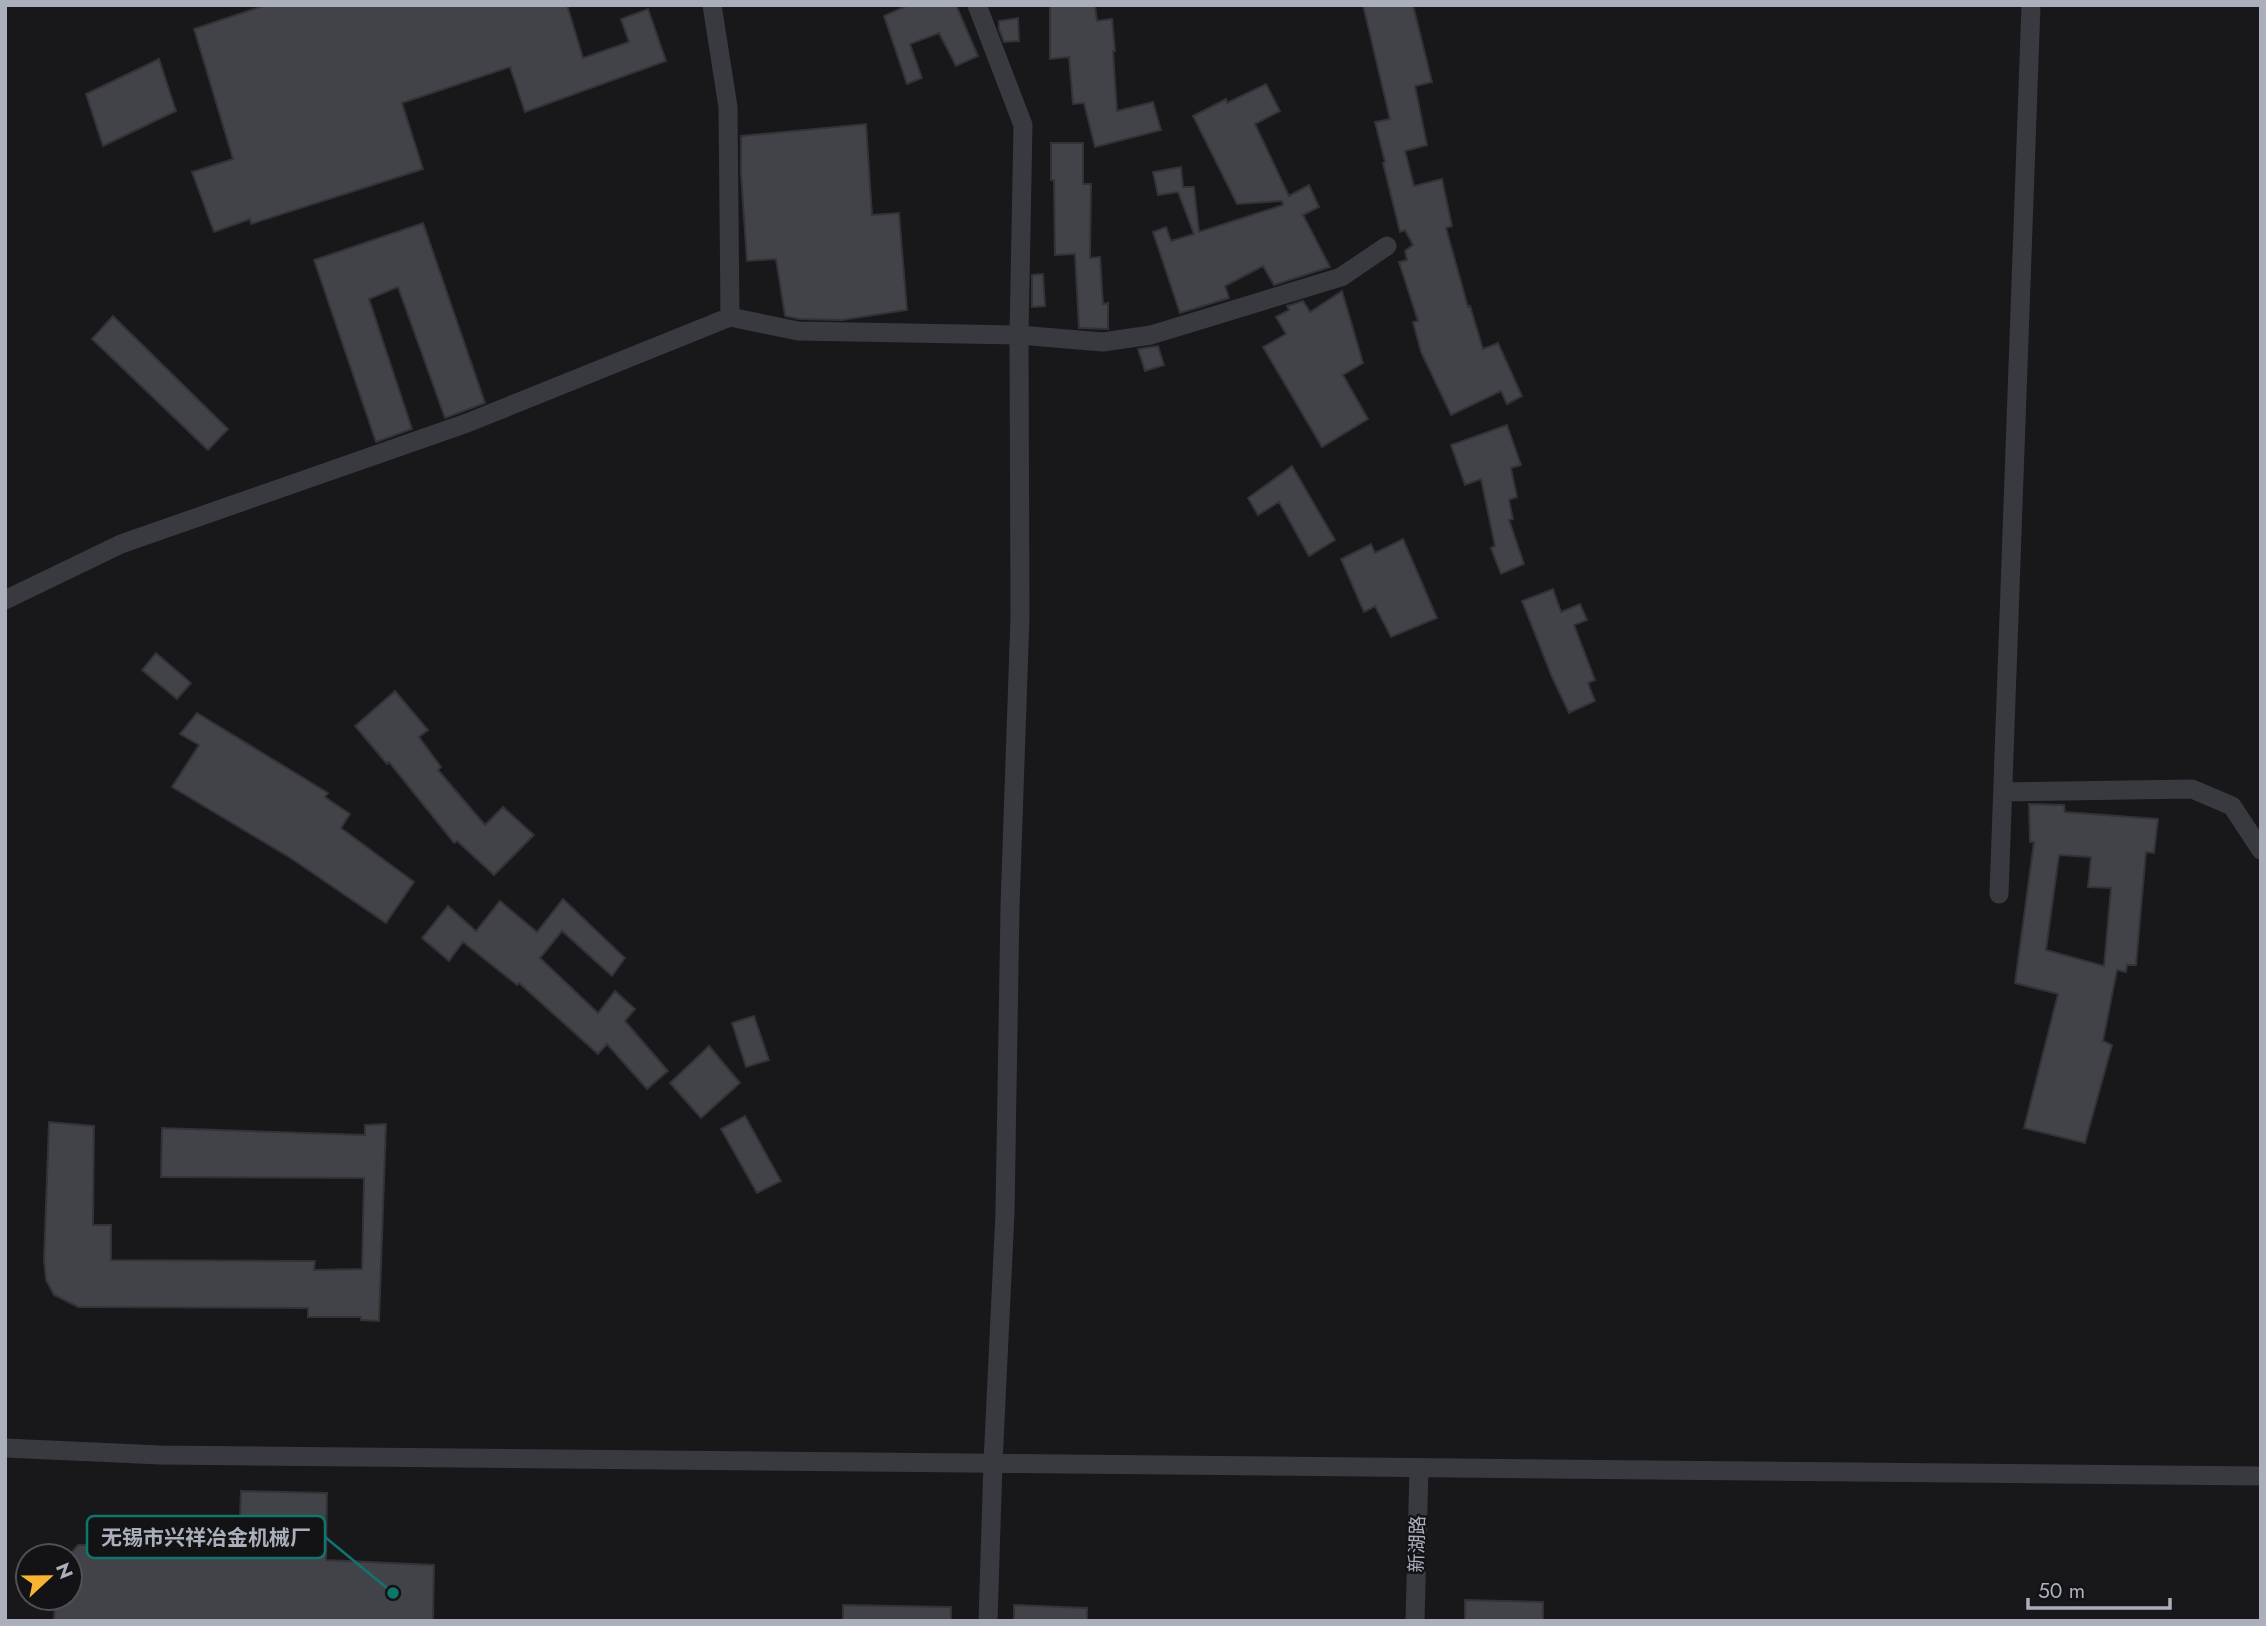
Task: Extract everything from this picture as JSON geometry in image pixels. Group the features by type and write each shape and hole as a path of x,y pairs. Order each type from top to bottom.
{"street":[{"path":"712,5 728,107 730,317"},
{"path":"978,5 1023,125 1019,335 1020,617 1010,906 1005,1213 988,1621"},
{"path":"1999,894 2031,5"},
{"path":"5,600 121,544 467,423 730,317 798,331 1019,335 1102,342 1151,335 1341,277 1387,246"},
{"path":"2003,792 2192,789 2232,806 2261,850"},
{"path":"5,1448 161,1455 2261,1476"},
{"name":"新湖路","path":"1415,1621 1419,1468"}],"building":[{"path":"266,5 567,5 583,58 629,42 621,19 648,9 666,61 525,112 510,67 402,103 423,169 251,224 250,219 214,232 192,172 233,159 194,29"},
{"path":"908,5 956,5 978,56 956,66 939,33 910,44 922,78 907,84 884,16"},
{"path":"1050,5 1095,5 1097,21 1112,19 1117,111 1153,102 1161,130 1095,147 1084,103 1073,104 1069,57 1050,59"},
{"path":"1363,5 1413,5 1432,82 1415,86 1427,145 1405,151 1414,186 1442,179 1452,226 1446,228 1483,349 1498,343 1522,396 1507,404 1501,391 1451,415 1421,352 1413,322 1418,321 1399,262 1407,260 1405,251 1413,245 1405,230 1400,232 1383,163 1385,162 1375,122 1390,119"},
{"path":"1018,18 1019,41 1004,42 999,21"},
{"path":"159,59 176,111 103,146 86,94"},
{"path":"1266,84 1280,111 1255,124 1289,196 1309,185 1319,207 1303,215 1330,267 1274,285 1263,266 1225,286 1229,298 1180,313 1153,232 1166,227 1171,241 1194,234 1178,192 1158,195 1153,172 1181,167 1183,187 1194,187 1199,232 1283,205 1282,201 1237,204 1193,116 1226,99 1227,103"},
{"path":"866,124 872,215 899,213 907,310 842,320 785,316 776,259 747,261 741,136"},
{"path":"1051,143 1083,143 1083,184 1091,184 1090,258 1100,257 1103,304 1108,303 1108,329 1079,328 1075,254 1055,255"},
{"path":"423,223 485,403 445,418 398,287 369,299 412,429 376,442 314,260"},
{"path":"1043,274 1045,306 1032,307 1032,275"},
{"path":"1342,291 1363,363 1343,375 1368,419 1322,447 1263,347 1286,334 1276,317 1289,310 1287,306 1303,301 1310,312"},
{"path":"113,316 228,429 208,450 92,339"},
{"path":"1158,346 1164,365 1145,371 1138,349"},
{"path":"1507,425 1521,465 1511,468 1517,497 1509,500 1513,519 1509,520 1524,564 1501,574 1491,548 1495,546 1481,479 1465,485 1451,445"},
{"path":"1292,466 1335,540 1309,556 1279,502 1258,515 1248,498"},
{"path":"1403,539 1437,618 1391,637 1375,606 1364,612 1341,559 1371,544 1375,553"},
{"path":"1553,589 1561,612 1580,604 1587,620 1574,625 1595,680 1588,683 1595,701 1569,713 1522,601"},
{"path":"156,653 191,683 177,699 142,670"},
{"path":"395,691 428,730 419,737 441,767 438,770 485,825 503,807 534,835 494,875 457,841 454,843 389,762 387,764 355,726"},
{"path":"197,713 328,793 325,797 350,814 341,828 414,882 386,923 292,859 172,787 199,745 180,734"},
{"path":"2029,804 2064,805 2065,812 2158,819 2154,853 2146,852 2136,965 2127,965 2126,972 2117,970 2103,1041 2112,1045 2085,1143 2024,1128 2058,994 2015,983 2034,842 2030,842","holes":["2059,855 2091,857 2088,887 2111,888 2104,966 2046,950"]},
{"path":"563,899 625,958 612,976 562,931 540,958 598,1013 615,991 635,1009 625,1021 668,1071 647,1089 607,1044 598,1054 519,983 517,985 463,942 449,961 422,938 448,906 476,931 500,901 537,932"},
{"path":"754,1016 769,1060 746,1067 732,1023"},
{"path":"709,1046 740,1083 701,1118 670,1083"},
{"path":"745,1116 781,1181 757,1193 721,1129"},
{"path":"49,1122 94,1126 93,1225 111,1225 111,1260 315,1261 314,1270 362,1269 364,1178 161,1177 162,1128 365,1135 365,1125 386,1124 379,1321 361,1320 361,1317 308,1317 308,1308 78,1307 54,1295 46,1280 44,1260"},
{"path":"241,1491 327,1493 326,1560 434,1565 433,1621 54,1621 54,1612 84,1612 84,1545 239,1545"},
{"path":"1465,1600 1543,1602 1543,1621 1465,1621"},
{"path":"843,1605 951,1607 951,1621 843,1621"},
{"path":"1014,1605 1087,1608 1087,1621 1014,1621"}],"place":[{"name":"无锡市兴祥冶金机械厂","path":"393,1593"}]}
